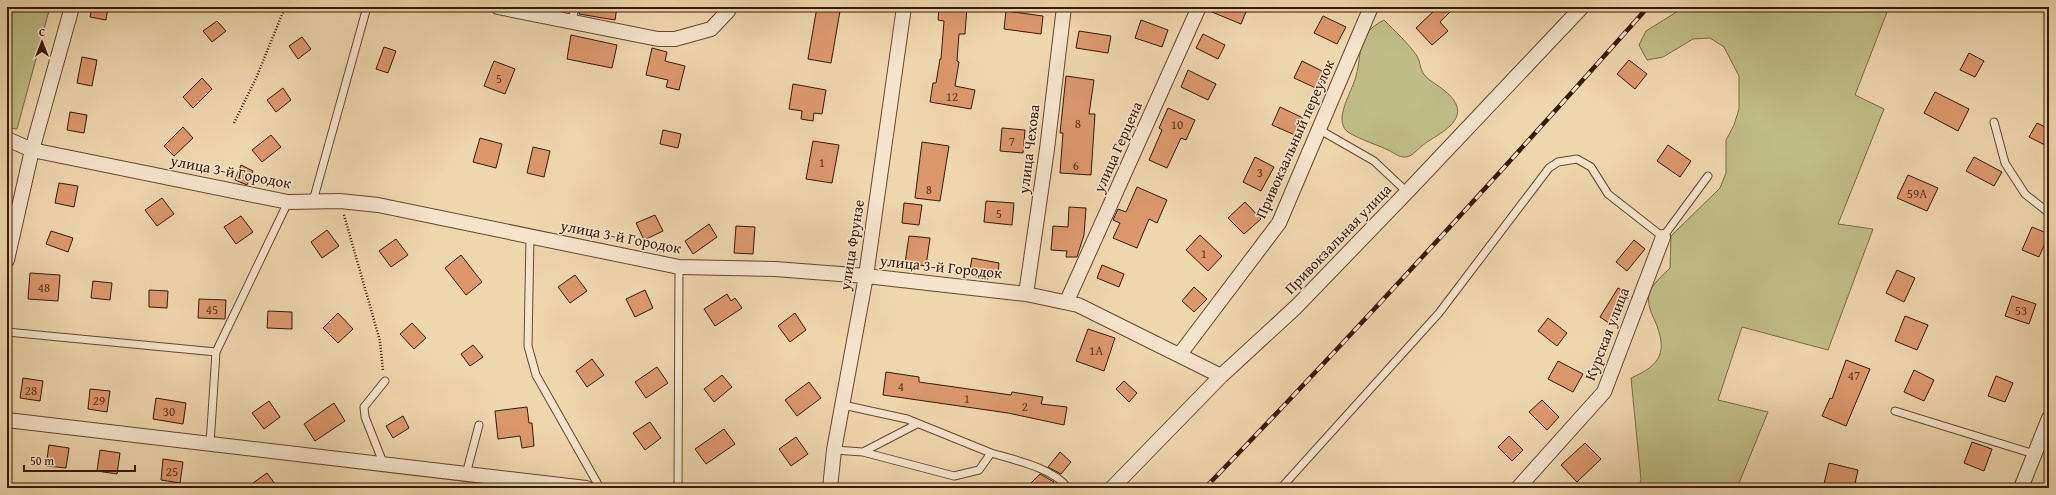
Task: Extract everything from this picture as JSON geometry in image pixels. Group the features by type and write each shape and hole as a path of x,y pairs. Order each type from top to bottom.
{"street":[{"path":"7,260 32,150 72,7"},
{"path":"498,7 658,38 675,38 710,29 728,11 729,7"},
{"name":"улица Фрунзе","path":"830,488 834,450 866,276 904,7"},
{"name":"улица Чехова","path":"1026,294 1047,150 1064,7"},
{"name":"улица Герцена","path":"1067,301 1199,7"},
{"name":"Привокзальный переулок","path":"1180,354 1279,223 1320,130 1371,7"},
{"name":"Привокзальная улица","path":"1112,488 1220,376 1296,307 1408,192 1582,7"},
{"name":"улица 3-й Городок","path":"9,137 32,150 288,202 313,200 378,205 679,267 775,269 866,276 1026,294 1067,301 1180,354 1220,376"},
{"name":"Курская улица","path":"1518,488 1604,392 1663,236"},
{"path":"2021,488 2049,418"},
{"path":"7,420 466,474 513,484 586,488"}],"lane":[{"path":"313,200 367,7"},
{"path":"572,21 575,7"},
{"path":"1994,122 2005,162 2025,194 2049,213"},
{"path":"1320,130 1374,161 1408,192"},
{"path":"1281,488 1438,313 1549,168 1558,162 1578,159 1591,167 1608,194 1663,236 1708,176"},
{"path":"210,444 216,352 288,202"},
{"path":"530,237 528,346 536,375 600,488"},
{"path":"678,488 679,267"},
{"path":"7,332 216,352"},
{"path":"384,465 365,417 364,407 385,381"},
{"path":"843,405 907,419 991,453 1031,465 1063,480 1068,488"},
{"path":"1895,411 2034,454"},
{"path":"863,452 918,424"},
{"path":"466,474 479,425"},
{"path":"834,450 863,452 954,476 979,470 991,453"}],"path":[{"path":"234,123 257,76 285,7"},
{"path":"340,201 380,341 385,381"}],"shaded area":[{"path":"7,7 50,7 17,129 7,128"},
{"path":"1682,7 1889,7 1855,95 1884,109 1838,224 1873,229 1828,350 1742,327 1718,400 1768,412 1737,488 1638,488 1641,480 1631,378 1649,368 1659,356 1661,349 1659,332 1649,304 1650,290 1670,268 1671,236 1720,188 1726,173 1726,140 1734,125 1739,109 1739,76 1724,47 1710,38 1693,39 1663,57 1647,60 1639,45 1646,31"},
{"path":"1384,20 1413,51 1418,58 1422,71 1426,77 1449,94 1456,104 1458,111 1456,118 1447,129 1406,157 1399,156 1387,149 1353,135 1345,129 1342,120 1344,107 1356,76 1360,51 1364,38 1368,32"}],"building":[{"path":"92,7 108,7 106,20 90,17"},
{"path":"580,7 617,7 615,20 579,14"},
{"path":"817,7 840,11 831,63 808,59"},
{"path":"939,7 967,7 965,34 959,34 957,61 959,62 955,86 975,90 971,109 930,102 933,83 936,83 941,59 944,21 938,20"},
{"path":"1207,7 1248,7 1241,24 1207,10"},
{"path":"1438,7 1455,7 1440,22 1448,31 1432,45 1416,28"},
{"path":"1006,11 1043,16 1041,34 1004,29"},
{"path":"1323,16 1346,27 1337,44 1314,33"},
{"path":"1141,20 1168,30 1162,47 1135,38"},
{"path":"217,21 226,31 212,42 203,31"},
{"path":"1079,31 1111,36 1108,53 1076,48"},
{"path":"1203,34 1225,45 1218,59 1196,48"},
{"path":"571,35 617,45 612,68 567,59"},
{"path":"302,37 311,49 298,59 289,46"},
{"path":"384,47 396,51 388,73 376,69"},
{"path":"652,48 667,52 665,61 685,66 679,90 666,87 668,80 646,75"},
{"path":"1969,53 1984,61 1975,77 1960,70"},
{"path":"82,57 97,60 92,86 77,83"},
{"path":"1629,60 1647,74 1635,89 1617,74"},
{"path":"494,61 515,69 505,94 484,86"},
{"path":"1302,61 1326,73 1318,89 1294,78"},
{"path":"1188,70 1216,84 1208,100 1181,87"},
{"path":"1066,76 1094,80 1089,114 1095,114 1091,175 1060,173 1063,133 1060,133"},
{"path":"202,78 212,89 193,108 183,97"},
{"path":"793,84 826,90 822,114 814,113 813,121 801,119 802,111 789,109"},
{"path":"283,88 291,100 276,112 267,100"},
{"path":"1935,92 1969,109 1958,131 1924,113"},
{"path":"1280,107 1303,118 1295,135 1272,125"},
{"path":"1168,108 1195,120 1186,140 1181,138 1167,168 1149,160 1162,130 1159,128"},
{"path":"70,112 87,115 84,133 67,130"},
{"path":"2037,123 2049,129 2049,147 2029,137"},
{"path":"183,127 193,138 174,156 164,146"},
{"path":"1002,128 1025,130 1023,153 1000,151"},
{"path":"663,130 681,134 678,148 660,144"},
{"path":"271,135 281,147 262,162 252,150"},
{"path":"480,138 502,144 496,168 473,162"},
{"path":"813,141 839,145 832,183 806,179"},
{"path":"922,142 949,146 940,201 915,198"},
{"path":"1668,145 1691,161 1680,177 1657,161"},
{"path":"533,147 550,151 544,177 527,173"},
{"path":"1255,157 1274,167 1261,191 1243,182"},
{"path":"1974,157 2002,172 1994,186 1966,171"},
{"path":"241,165 253,171 247,185 235,180"},
{"path":"1908,175 1938,188 1927,211 1897,198"},
{"path":"59,183 78,186 74,207 55,203"},
{"path":"1137,187 1167,200 1157,223 1149,219 1137,248 1113,238 1120,223 1113,220 1118,209 1126,212"},
{"path":"162,198 174,214 157,226 145,210"},
{"path":"986,201 1014,203 1012,225 984,222"},
{"path":"1245,202 1261,219 1244,234 1228,218"},
{"path":"904,203 922,205 919,225 902,223"},
{"path":"1069,207 1086,208 1084,235 1077,257 1066,257 1067,251 1051,250 1053,226 1068,227"},
{"path":"655,215 663,231 644,240 636,223"},
{"path":"241,216 253,232 236,244 224,227"},
{"path":"709,224 717,237 693,254 685,241"},
{"path":"736,226 755,227 753,254 734,253"},
{"path":"2032,227 2049,234 2039,257 2022,250"},
{"path":"327,230 339,246 322,258 311,242"},
{"path":"51,231 73,238 68,252 46,244"},
{"path":"1200,235 1222,256 1208,271 1186,250"},
{"path":"909,236 930,238 926,266 905,263"},
{"path":"396,239 408,255 391,267 379,251"},
{"path":"1634,240 1645,249 1627,271 1616,262"},
{"path":"461,255 482,282 466,295 445,268"},
{"path":"972,258 999,263 998,275 988,273 988,279 972,276 973,270 970,269"},
{"path":"1102,265 1124,274 1119,287 1097,278"},
{"path":"1897,270 1915,278 1904,302 1886,293"},
{"path":"30,273 60,275 58,301 28,299"},
{"path":"575,275 587,291 570,303 558,287"},
{"path":"93,281 112,283 110,300 91,298"},
{"path":"1194,287 1207,299 1194,312 1182,301"},
{"path":"1618,288 1627,293 1609,323 1600,317"},
{"path":"149,290 168,291 167,308 149,307"},
{"path":"645,290 653,308 635,317 626,299"},
{"path":"727,294 731,301 735,298 742,308 715,326 704,309"},
{"path":"2012,296 2036,304 2029,324 2005,316"},
{"path":"199,299 226,300 225,319 198,318"},
{"path":"268,311 292,312 292,329 267,328"},
{"path":"338,313 353,329 338,343 323,328"},
{"path":"795,313 806,330 790,342 778,326"},
{"path":"1905,316 1928,325 1917,350 1895,341"},
{"path":"1548,318 1567,333 1557,346 1538,331"},
{"path":"412,323 426,338 414,349 400,334"},
{"path":"1088,329 1115,338 1104,371 1076,361"},
{"path":"473,345 483,357 470,366 461,354"},
{"path":"592,359 604,375 587,387 576,371"},
{"path":"1846,360 1870,369 1846,426 1822,416 1830,398 1832,399"},
{"path":"1558,361 1583,374 1573,392 1548,379"},
{"path":"657,367 668,383 646,398 635,382"},
{"path":"1914,370 1934,380 1924,401 1904,392"},
{"path":"886,372 919,377 919,382 1011,395 1012,392 1043,397 1041,404 1067,407 1064,425 1008,413 883,395"},
{"path":"722,375 732,387 714,402 704,389"},
{"path":"1996,376 2013,383 2005,402 1988,396"},
{"path":"23,378 43,381 40,401 20,398"},
{"path":"1124,381 1137,393 1129,402 1116,389"},
{"path":"809,382 821,398 797,416 785,400"},
{"path":"90,389 110,391 107,412 88,409"},
{"path":"156,398 186,403 183,424 153,419"},
{"path":"1542,400 1559,417 1547,430 1529,412"},
{"path":"269,401 280,417 264,429 252,413"},
{"path":"334,403 345,421 315,441 304,424"},
{"path":"527,407 529,423 532,423 534,446 522,448 520,436 498,439 495,411"},
{"path":"403,416 409,428 393,438 386,426"},
{"path":"650,422 661,438 645,450 633,433"},
{"path":"724,429 735,444 706,464 695,449"},
{"path":"1509,436 1523,450 1512,461 1498,447"},
{"path":"796,437 808,454 791,466 779,449"},
{"path":"1972,442 1992,449 1984,471 1964,463"},
{"path":"1585,443 1601,459 1577,482 1561,465"},
{"path":"49,445 69,448 66,468 46,466"},
{"path":"100,450 120,453 117,474 97,471"},
{"path":"1060,452 1071,462 1061,474 1048,467"},
{"path":"163,459 183,462 180,483 161,480"},
{"path":"1829,463 1858,470 1854,488 1823,488"},
{"path":"267,473 278,488 246,488"},
{"path":"1040,474 1054,482 1050,488 1026,488"}],"railway":[{"path":"1205,488 1318,370 1429,250 1648,7"}]}
